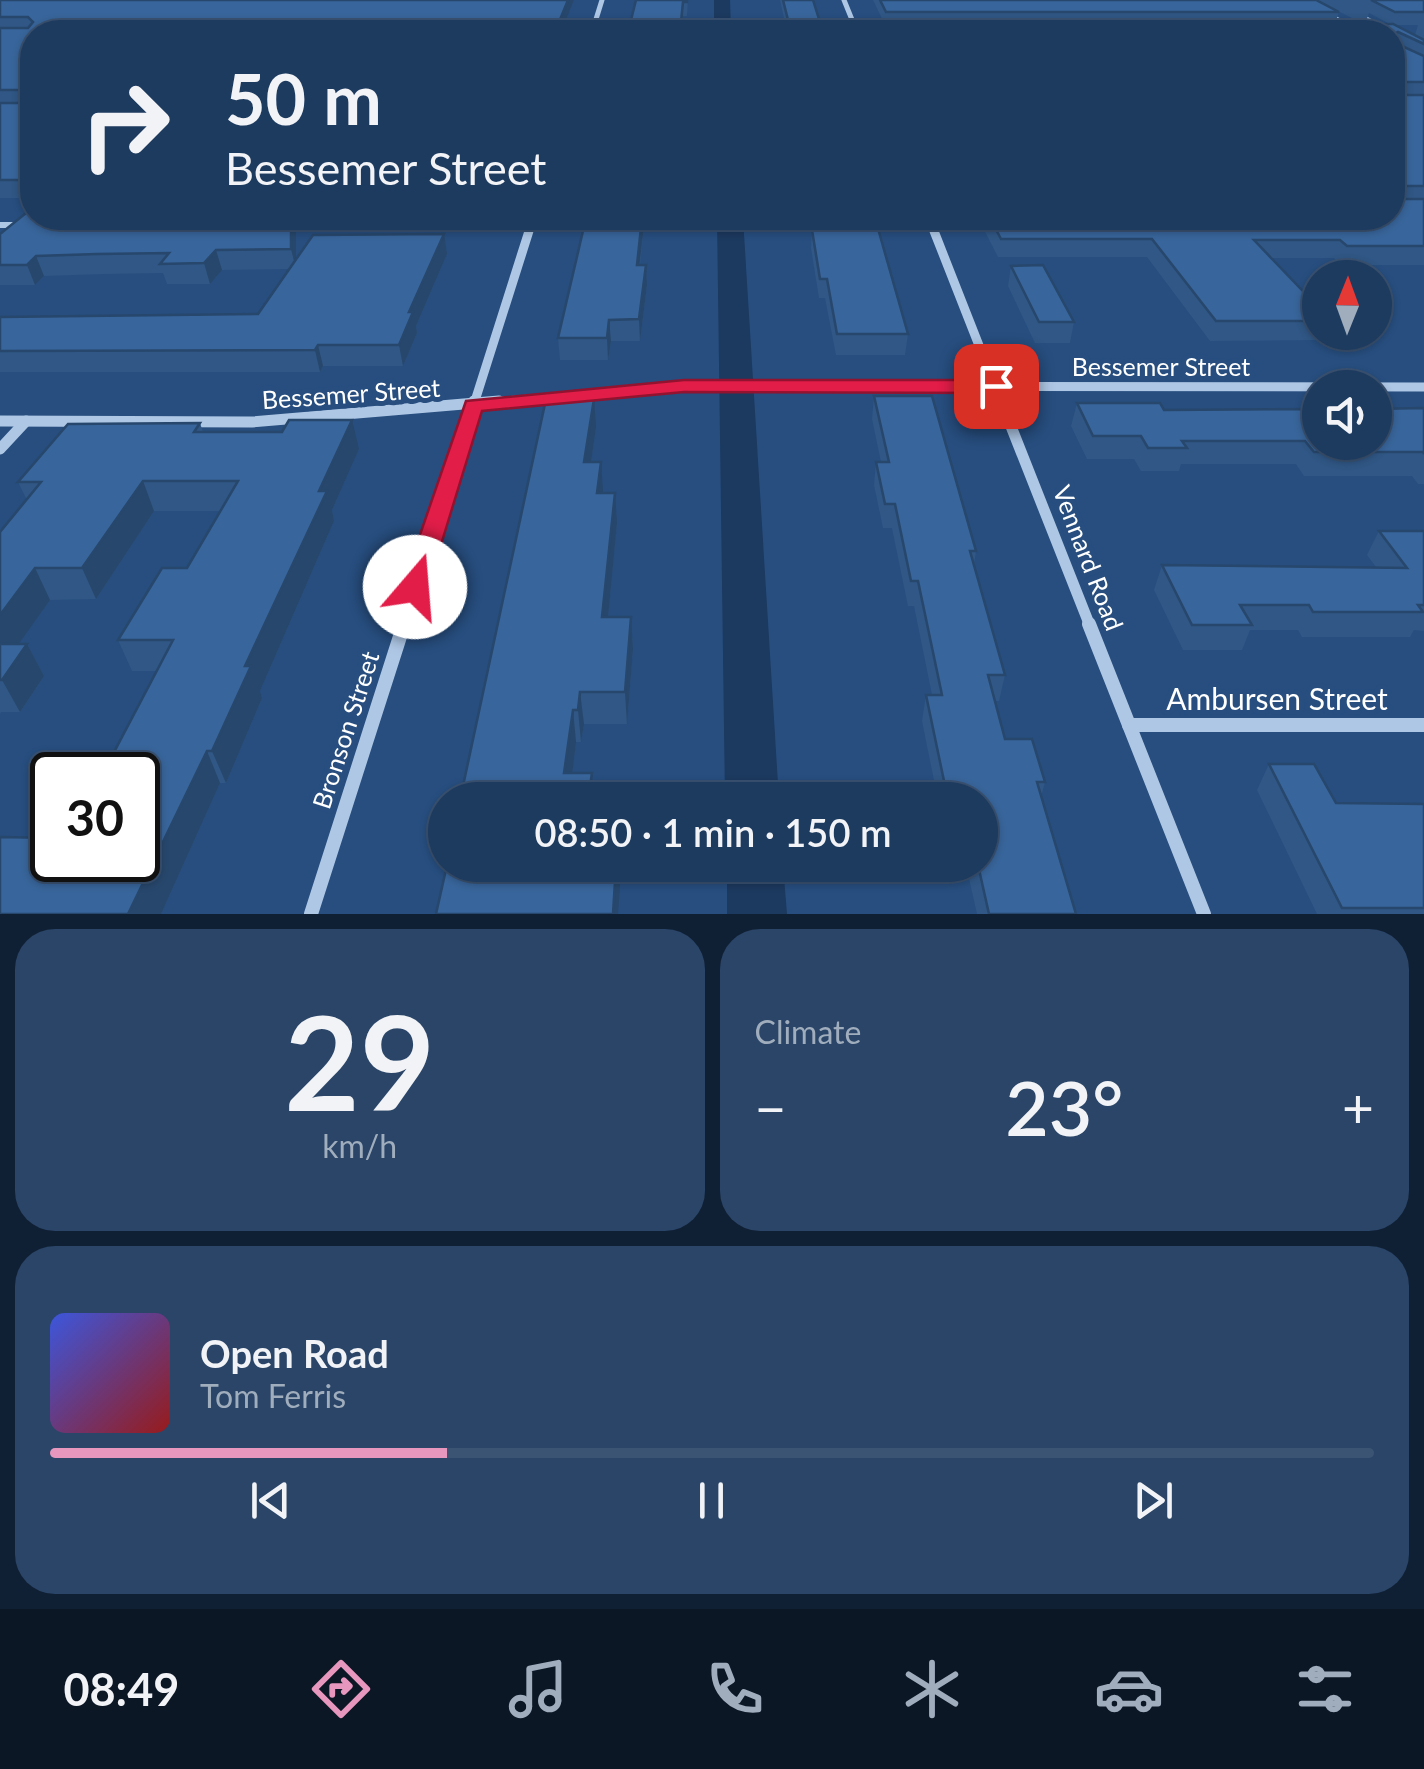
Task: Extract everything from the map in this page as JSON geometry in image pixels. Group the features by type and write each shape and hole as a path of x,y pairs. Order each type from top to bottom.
{"street":[{"path":"1302,0 1338,20"},
{"path":"1331,0 1368,20"},
{"name":"Bronson Street","path":"311,914 529,230"},
{"name":"Vennard Road","path":"935,230 1204,914"},
{"name":"Bessemer Street","path":"0,421 252,422 684,386 760,384 1424,387"},
{"path":"0,449 26,421"},
{"name":"Ambursen Street","path":"1129,725 1424,726"}],"building":[{"path":"0,0 568,0 560,20 0,17"},
{"path":"636,0 687,0 683,2 681,20 631,20"},
{"path":"783,0 813,0 819,20 788,20"},
{"path":"880,0 1316,0 1339,12 886,12"},
{"path":"1371,0 1424,0 1424,12 1395,12"},
{"path":"0,28 20,28 20,90 0,90"},
{"path":"1405,30 1424,40 1424,44 1405,35"},
{"path":"1405,47 1424,56 1424,82 1405,82"},
{"path":"1405,95 1424,95 1424,186 1405,186"},
{"path":"0,103 20,103 20,180 0,180"},
{"path":"1405,199 1424,199 1424,246 1347,246 1340,240 1254,240 1302,290 1302,321 1216,321 1152,239 1001,239 996,230 1405,230"},
{"path":"20,218 20,230 291,230 291,249 216,250 204,263 160,264 169,253 36,256 27,265 0,265 0,234"},
{"path":"583,230 641,230 637,265 646,265 639,319 609,320 607,338 558,338"},
{"path":"812,230 878,230 908,334 837,334 827,279 820,279"},
{"path":"444,234 409,312 413,312 399,345 318,345 315,350 0,351 0,317 258,314 313,235"},
{"path":"1043,265 1074,322 1039,322 1011,266"},
{"path":"874,396 932,396 976,551 970,551 1005,675 988,675 1005,739 1032,739 1045,782 1037,782 1076,914 989,914 982,882 998,882 998,782 944,782 926,695 942,695 918,581 911,581 895,504 885,504 876,462 889,462"},
{"path":"546,399 594,399 584,462 601,462 597,493 615,493 602,617 631,617 625,692 580,692 578,710 573,710 564,773 592,773 591,782 464,782"},
{"path":"1077,403 1160,403 1164,410 1302,409 1302,441 1182,441 1187,448 1148,448 1141,436 1093,436"},
{"path":"1424,408 1423,452 1392,452 1392,409"},
{"path":"289,420 352,420 319,491 327,491 245,666 251,666 212,751 207,751 160,848 160,752 114,752 173,640 118,640 162,568 187,568 238,481 143,481 82,568 35,568 0,615 0,532 41,482 18,482 68,424 200,423 194,432 282,432"},
{"path":"1379,531 1424,531 1424,605 1418,605 1423,612 1313,612 1309,605 1240,605 1252,625 1192,625 1162,565 1407,568"},
{"path":"0,644 27,644 2,680 0,680"},
{"path":"1269,764 1314,764 1336,803 1424,804 1424,908 1342,908"},
{"path":"0,837 30,838 30,882 144,882 128,914 0,914"},
{"path":"443,882 615,882 613,914 436,914"}],"waterway":[{"path":"722,0 723,20"},
{"path":"730,230 751,782"},
{"path":"756,882 757,914"}],"route":[{"path":"415,587 473,406 684,386 996,386"}]}
